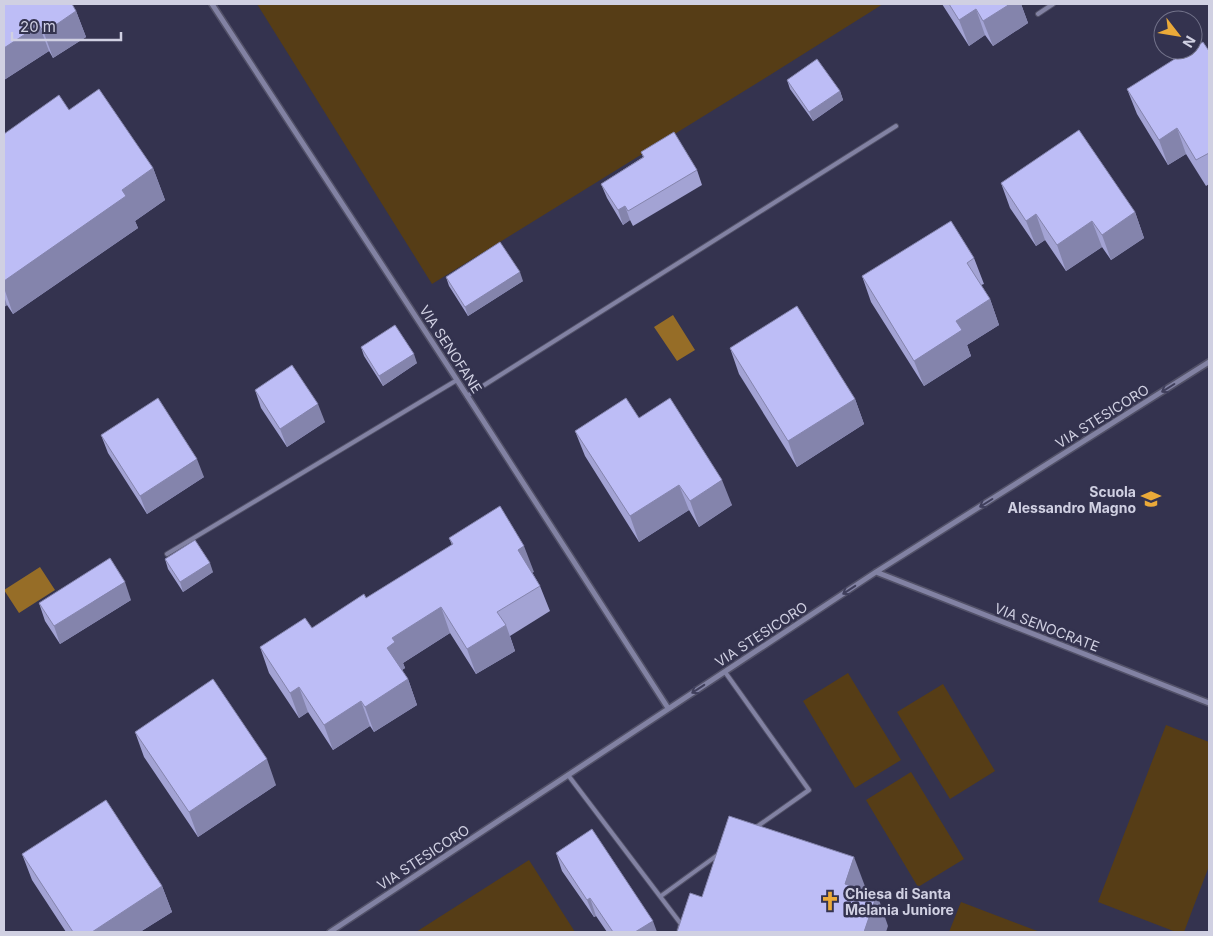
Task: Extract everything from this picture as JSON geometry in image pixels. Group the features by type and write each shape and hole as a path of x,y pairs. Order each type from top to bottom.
{"street":[{"name":"VIA SENOFANE","path":"212,4 468,396 668,708"},
{"name":"VIA STESICORO","path":"330,932 876,572 1209,362"},
{"name":"VIA SENOCRATE","path":"876,572 1209,703"}],"lane":[{"path":"1038,14 1053,4"},
{"path":"468,396 896,126"},
{"path":"167,554 457,380"},
{"path":"725,672 808,790 754,829"},
{"path":"568,775 681,924 679,932"},
{"path":"661,896 723,851"}],"shaded area":[{"path":"257,4 883,4 432,284"},
{"path":"673,315 695,350 677,361 654,327"},
{"path":"40,567 55,590 19,613 4,590"},
{"path":"848,673 901,760 855,788 803,701"},
{"path":"943,684 995,771 950,799 897,712"},
{"path":"1166,725 1209,742 1209,866 1184,932 1176,932 1098,902"},
{"path":"911,772 964,859 918,887 866,800"},
{"path":"529,860 575,932 416,932"},
{"path":"961,902 1040,932 949,932"}],"building":[{"path":"4,4 72,4 76,11 44,33 39,25 4,48"},
{"path":"949,4 1010,4 983,21 976,9 959,20"},
{"path":"1203,42 1209,51 1209,153 1196,160 1177,128 1159,140 1127,89 1173,60 1203,60"},
{"path":"817,59 840,91 809,112 787,80"},
{"path":"99,89 153,168 122,190 126,196 4,281 4,134 59,95 69,110"},
{"path":"1079,130 1135,212 1102,235 1092,221 1057,245 1036,214 1026,221 1001,183"},
{"path":"674,132 697,170 628,211 625,206 618,210 601,184 644,157 641,152"},
{"path":"951,221 974,258 967,263 990,299 956,321 962,330 914,361 862,276"},
{"path":"500,242 520,272 465,307 446,277"},
{"path":"797,306 855,399 788,441 730,348"},
{"path":"395,325 414,354 379,376 361,347"},
{"path":"292,365 318,404 280,429 255,390"},
{"path":"158,398 197,459 140,496 101,435"},
{"path":"626,398 639,418 670,398 722,480 690,501 679,485 630,516 575,431"},
{"path":"500,506 524,546 518,550 540,586 497,612 506,625 467,649 441,607 392,638 395,642 387,648 408,679 365,707 361,701 324,725 299,687 290,693 260,647 305,618 312,628 364,594 366,598 453,544 449,538"},
{"path":"195,540 210,563 180,582 165,559"},
{"path":"110,558 125,582 54,626 39,603"},
{"path":"213,679 267,759 189,812 135,732"},
{"path":"106,800 162,886 92,932 73,932 22,854"},
{"path":"729,816 854,857 845,884 877,894 864,932 677,932 690,893 702,897"},
{"path":"592,829 653,921 635,932 613,932 590,898 587,900 556,853"}],"place":[{"name":"Scuola Alessandro Magno","path":"1151,499"},
{"name":"Chiesa di Santa Melania Juniore","path":"830,901"}]}
